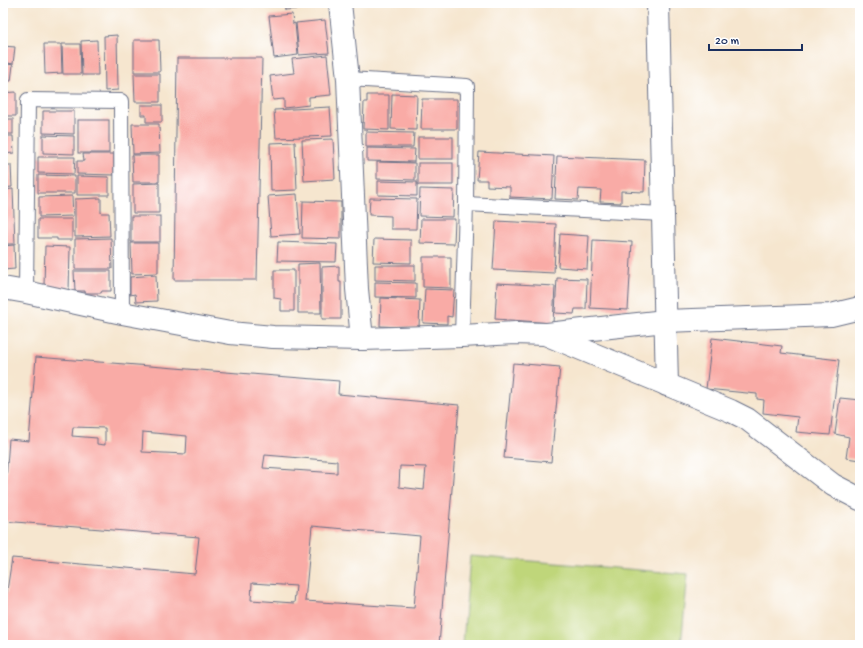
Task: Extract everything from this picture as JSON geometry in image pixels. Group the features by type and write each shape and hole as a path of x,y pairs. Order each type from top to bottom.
{"street":[{"path":"340,3 348,79 356,289 362,339"},
{"path":"658,3 668,385"},
{"path":"3,288 122,313 230,333 273,337 362,339 515,333 545,334 666,321 830,315 860,308"},
{"path":"545,334 747,419 833,485 860,499"}],"lane":[{"path":"348,79 467,86 466,204 462,336"},
{"path":"26,292 28,100 121,101 122,313"},
{"path":"466,204 663,214"}],"green space":[{"path":"470,556 688,574 681,645 463,645"}],"building":[{"path":"284,3 311,3 311,8 285,10"},
{"path":"292,14 293,24 295,23 298,55 274,58 269,16"},
{"path":"325,20 329,53 299,55 296,23"},
{"path":"117,35 118,90 105,91 104,36"},
{"path":"97,40 98,75 82,75 81,41"},
{"path":"134,40 159,40 160,72 134,72"},
{"path":"44,44 61,44 62,73 45,74"},
{"path":"62,44 80,44 81,74 63,74"},
{"path":"3,46 15,47 13,64 3,62"},
{"path":"327,55 331,95 309,97 309,105 284,108 284,99 273,100 270,76 294,73 292,59"},
{"path":"177,58 262,58 257,280 174,280"},
{"path":"3,63 13,65 11,81 3,81"},
{"path":"134,74 160,74 160,102 135,102"},
{"path":"16,92 16,116 3,116 3,93"},
{"path":"392,94 417,95 416,130 391,129"},
{"path":"367,95 389,95 389,130 363,129 364,102 367,102"},
{"path":"422,99 457,99 457,129 421,129"},
{"path":"141,105 162,105 162,122 146,122 146,115 141,115"},
{"path":"330,107 332,136 276,138 274,110"},
{"path":"43,111 74,111 74,134 43,133"},
{"path":"3,119 13,119 13,134 3,134"},
{"path":"78,120 109,120 109,153 78,153"},
{"path":"132,124 159,124 160,153 133,154"},
{"path":"366,132 414,133 413,147 366,147"},
{"path":"43,135 74,136 74,154 43,153"},
{"path":"3,136 13,136 14,153 3,154"},
{"path":"418,137 453,137 453,159 418,159"},
{"path":"333,139 335,179 304,181 302,140"},
{"path":"295,142 297,190 271,191 270,143"},
{"path":"367,148 415,149 414,162 367,161"},
{"path":"479,152 554,156 552,199 510,197 510,187 487,186 487,180 477,180"},
{"path":"83,154 114,154 114,175 77,174 77,161 84,161"},
{"path":"132,155 159,155 159,182 133,182"},
{"path":"557,156 645,160 644,192 621,191 621,203 600,202 601,190 579,189 578,200 555,199"},
{"path":"38,157 75,157 74,174 38,173"},
{"path":"377,162 415,163 415,180 377,179"},
{"path":"418,163 453,163 453,185 418,185"},
{"path":"3,165 11,165 12,187 3,188"},
{"path":"38,175 75,176 75,193 38,193"},
{"path":"77,176 109,177 109,195 77,195"},
{"path":"378,181 417,182 417,196 378,195"},
{"path":"159,183 159,213 133,213 133,184"},
{"path":"13,189 15,244 3,244 3,190"},
{"path":"420,189 454,190 453,217 419,216"},
{"path":"297,194 300,234 271,236 268,196"},
{"path":"72,196 73,216 39,217 39,197"},
{"path":"101,198 101,213 109,213 110,236 75,237 75,199"},
{"path":"370,198 417,199 416,229 391,229 391,216 369,215"},
{"path":"303,201 341,202 341,239 302,238"},
{"path":"131,216 160,216 160,242 131,242"},
{"path":"38,219 72,219 72,240 38,238"},
{"path":"421,219 455,219 454,244 420,243"},
{"path":"496,221 556,224 554,273 493,270"},
{"path":"560,234 589,236 587,269 558,267"},
{"path":"111,238 112,269 75,269 75,239"},
{"path":"374,239 411,240 411,263 373,262"},
{"path":"593,240 632,242 628,310 590,308"},
{"path":"278,242 337,244 336,262 277,261"},
{"path":"131,243 158,243 158,273 132,274"},
{"path":"14,245 15,269 3,270 3,246"},
{"path":"45,246 70,247 69,292 44,287"},
{"path":"423,257 451,257 451,288 423,287"},
{"path":"320,263 321,313 298,313 298,264"},
{"path":"375,265 415,265 415,281 375,280"},
{"path":"339,266 339,282 341,282 341,319 322,319 322,267"},
{"path":"274,270 294,270 294,311 281,311 281,299 274,298"},
{"path":"74,271 111,271 111,291 102,291 101,293 85,293 85,291 75,291"},
{"path":"156,275 157,301 136,302 135,294 130,295 130,277"},
{"path":"557,278 587,279 586,309 575,309 574,314 555,313"},
{"path":"375,282 416,283 416,298 375,297"},
{"path":"497,283 555,286 553,323 495,319"},
{"path":"425,289 454,290 452,317 447,316 447,324 423,323"},
{"path":"381,298 420,300 419,328 380,326"},
{"path":"712,338 782,346 781,353 839,360 830,435 796,432 798,417 763,413 764,400 757,399 757,394 706,389"},
{"path":"36,357 339,381 338,394 459,405 439,645 3,645 3,604 5,604 12,558 195,574 199,537 3,521 9,439 29,441","holes":["73,427 105,428 105,445 97,444 97,438 72,436","143,432 187,436 186,454 142,452","265,455 337,461 337,473 263,468","400,466 426,467 424,490 399,487","312,526 420,536 414,608 305,601","252,583 296,586 294,603 251,600"]},
{"path":"513,363 560,367 551,462 504,458"},
{"path":"840,398 860,400 860,460 846,458 849,437 835,434"}]}
